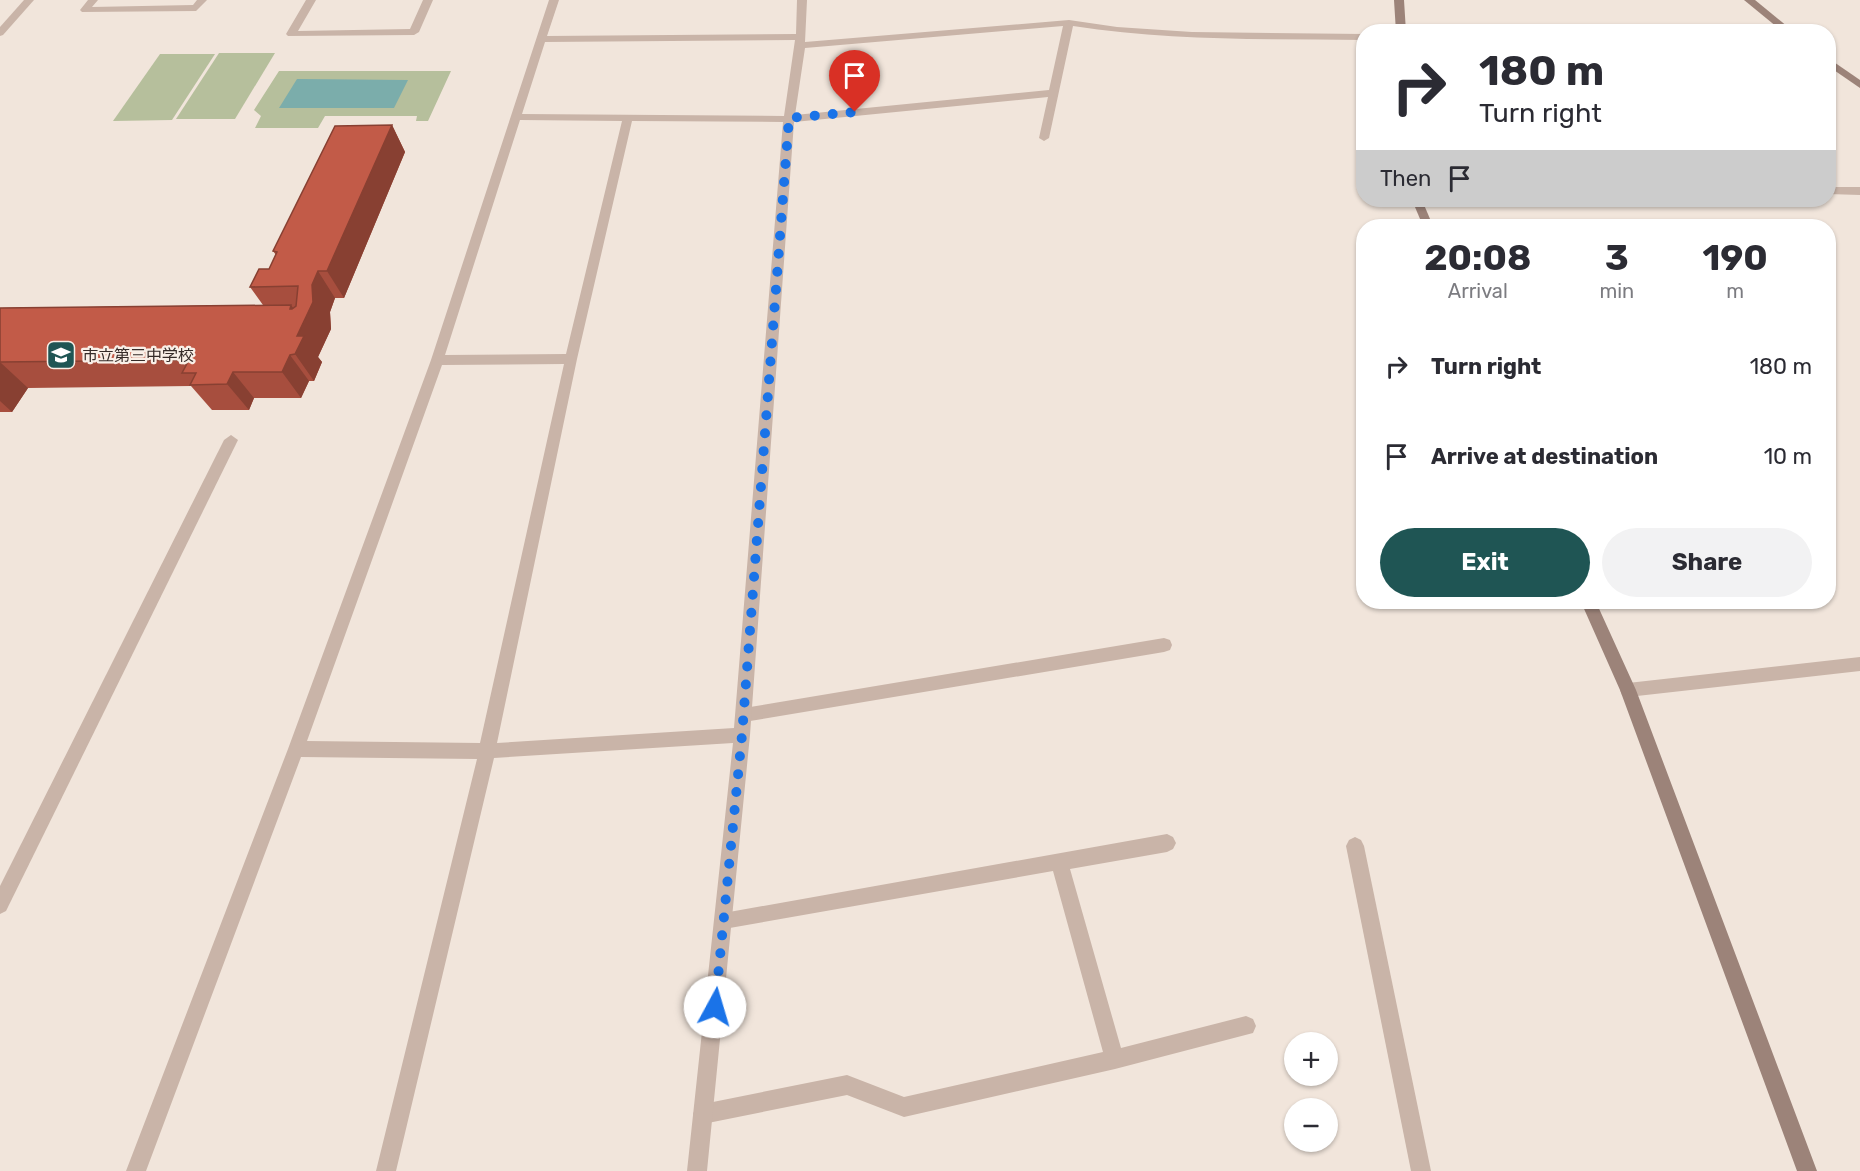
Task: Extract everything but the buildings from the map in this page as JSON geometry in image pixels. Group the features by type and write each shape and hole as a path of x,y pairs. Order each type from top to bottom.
{"street":[{"path":"0,33 29,0"},
{"path":"93,0 85,10 196,8 202,0"},
{"path":"311,0 291,34 414,33 428,0"},
{"path":"136,1171 296,749 437,360 554,0"},
{"path":"697,1171 744,715 789,118 800,41 801,0"},
{"path":"1399,0 1400,24"},
{"path":"1749,0 1780,24"},
{"path":"542,39 800,41 1069,23 1117,30 1192,35 1356,37"},
{"path":"1044,138 1069,23"},
{"path":"1836,66 1855,78 1860,85"},
{"path":"516,117 789,118 1053,93"},
{"path":"386,1171 487,751 571,359 628,117"},
{"path":"1836,190 1860,191"},
{"path":"437,360 571,359"},
{"path":"0,904 231,440"},
{"path":"1592,609 1628,690 1807,1171"},
{"path":"744,715 1164,645"},
{"path":"1628,690 1860,664"},
{"path":"296,749 487,751 742,735"},
{"path":"724,920 1167,843"},
{"path":"1355,846 1421,1171"},
{"path":"1059,861 1114,1059"},
{"path":"703,1114 847,1085 904,1107 1246,1026"}],"green space":[{"path":"219,53 275,53 235,119 176,119"},
{"path":"160,54 215,54 172,120 113,121"},
{"path":"279,71 451,71 428,121 416,121 417,116 325,116 318,128 255,128 261,116 254,110"}],"water":[{"path":"297,79 408,80 394,108 279,108"}],"place":[{"name":"市立第三中学校","path":"61,355"}],"route":[{"path":"715,1007 742,735 789,118 855,112"}]}
